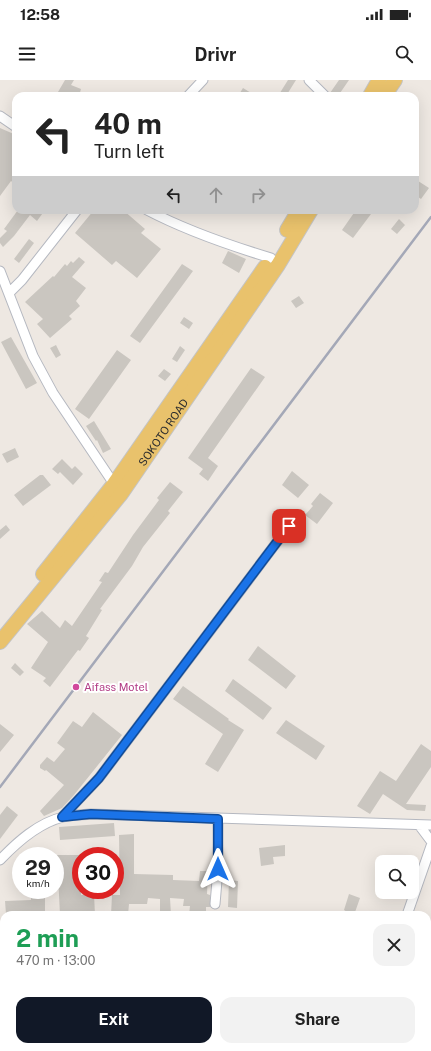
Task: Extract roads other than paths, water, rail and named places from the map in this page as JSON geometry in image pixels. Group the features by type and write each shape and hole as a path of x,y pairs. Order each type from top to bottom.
{"main road":[{"path":"372,92 379,80"},
{"path":"387,92 395,80"},
{"name":"SOKOTO ROAD","path":"0,628 114,484 271,258 297,214"},
{"name":"SOKOTO ROAD","path":"0,642 121,494 273,271 309,214"}],"street":[{"path":"192,92 203,80"},
{"path":"309,80 321,92"},
{"path":"0,116 12,124"},
{"path":"9,293 22,280 75,214"},
{"path":"154,214 169,222 217,242 271,258"},
{"path":"0,271 33,356 53,393 114,484"},
{"path":"62,817 99,778 289,526"},
{"path":"0,860 16,843 40,827 62,817 91,814 431,826"},
{"path":"215,904 218,869 218,819"},
{"path":"419,825 431,841"},
{"path":"407,911 431,846"}],"railway":[{"path":"0,787 431,217"}],"place":[{"name":"Aifass Motel","path":"76,687"}]}
